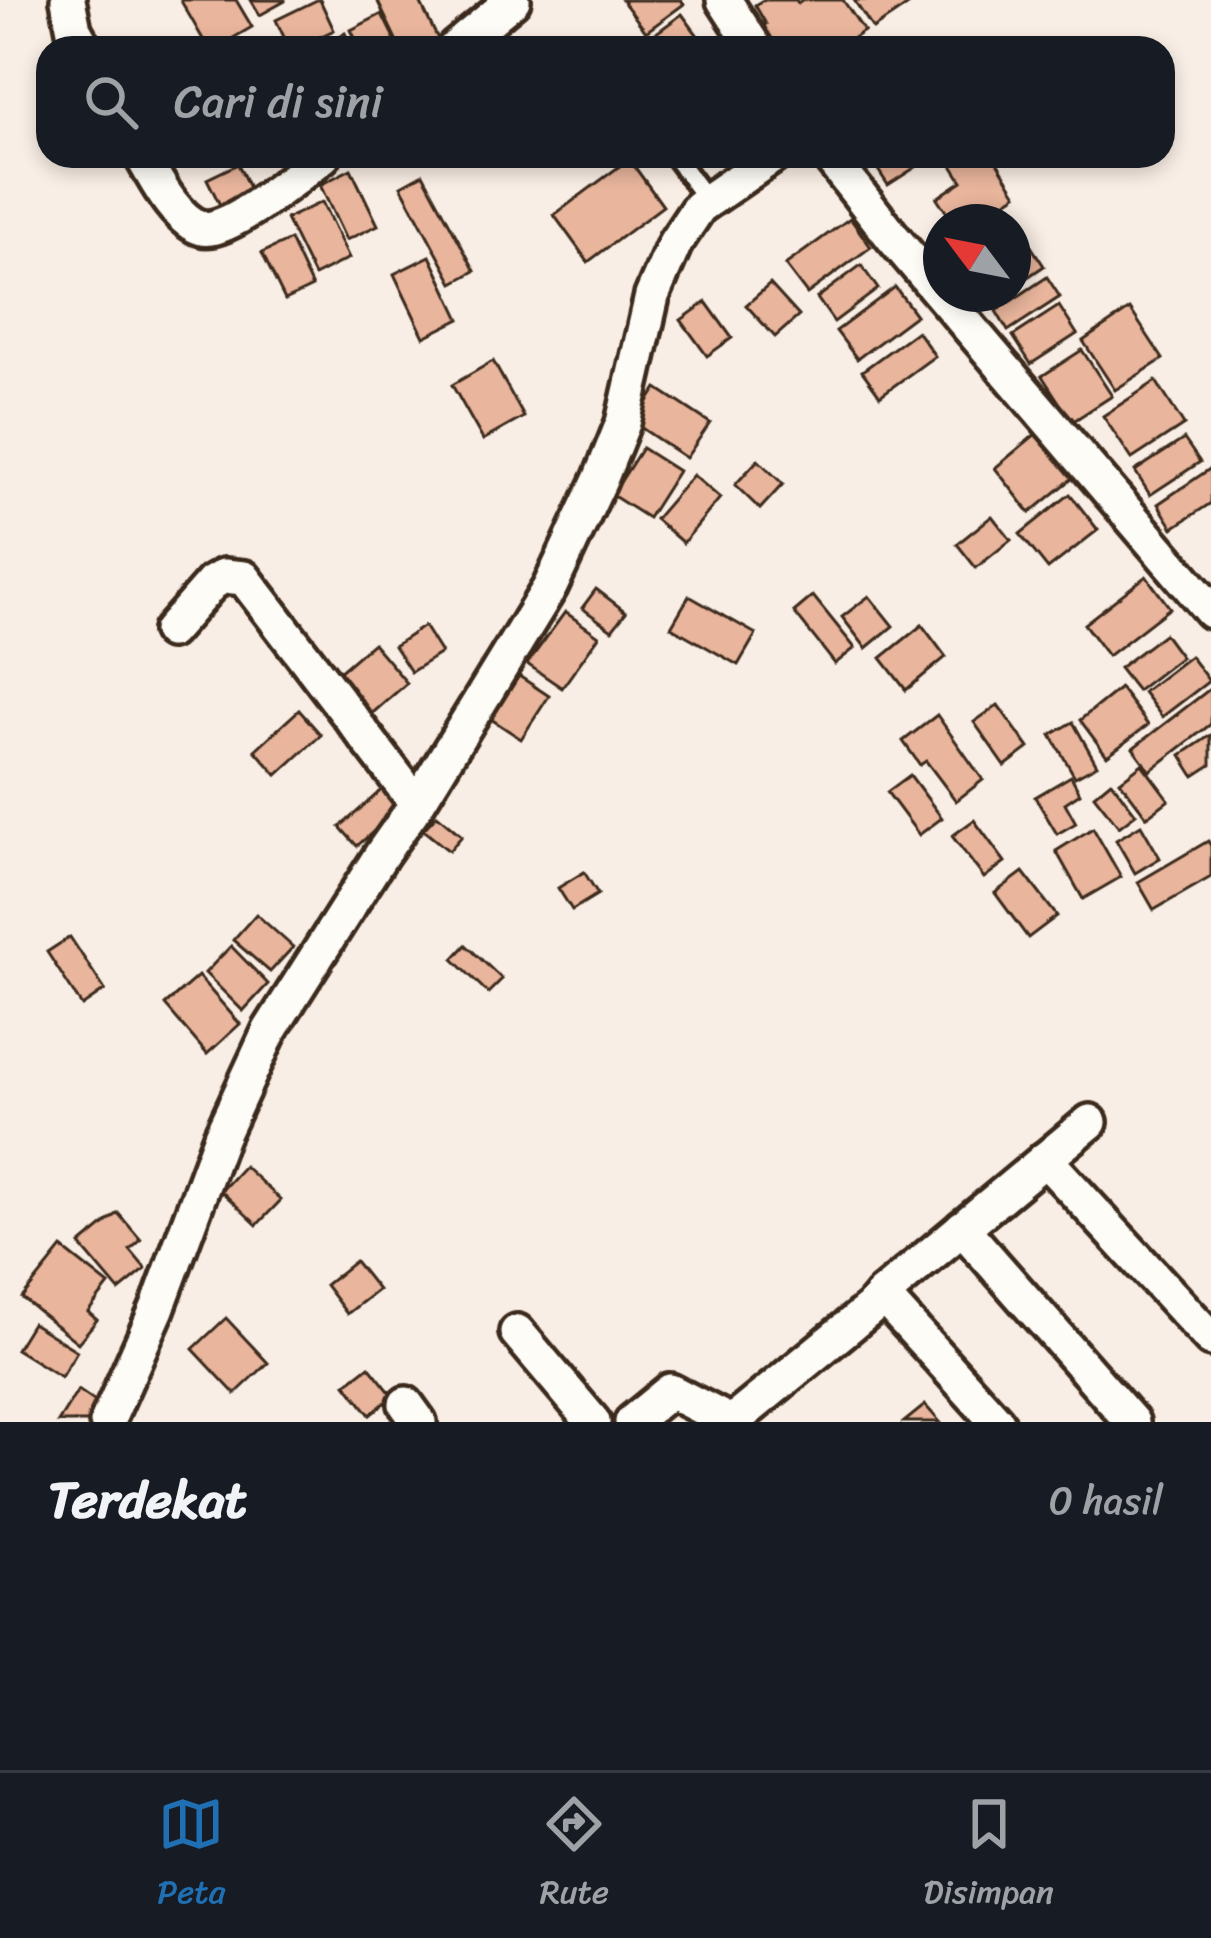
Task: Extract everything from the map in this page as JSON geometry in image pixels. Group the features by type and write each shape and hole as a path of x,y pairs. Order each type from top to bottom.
{"street":[{"path":"68,0 77,36"},
{"path":"470,36 513,0"},
{"path":"724,0 747,36"},
{"path":"150,168 178,212 203,229 223,227 306,168"},
{"path":"107,1422 157,1309 221,1136 271,1030 550,587 623,423 652,296 675,243 699,207 756,168"},
{"path":"838,168 1211,611"},
{"path":"170,631 212,583 224,576 244,578 417,804"},
{"path":"632,1422 670,1391 731,1422 1090,1122"},
{"path":"1045,1160 1211,1339"},
{"path":"962,1228 1132,1422"},
{"path":"882,1295 997,1422"},
{"path":"517,1332 592,1422"}],"lane":[{"path":"683,168 708,201"}],"building":[{"path":"236,0 252,27 237,36 201,36 181,1"},
{"path":"251,0 285,0 285,1 260,15"},
{"path":"320,0 334,30 321,36 283,36 276,20"},
{"path":"377,0 419,0 437,36 394,36"},
{"path":"622,0 681,0 684,4 646,32"},
{"path":"763,0 843,0 864,31 856,36 756,36 754,32 766,24 755,5"},
{"path":"854,0 909,0 911,3 873,29"},
{"path":"382,14 393,36 354,36 351,30"},
{"path":"682,14 698,36 652,36"},
{"path":"240,168 251,192 221,207 207,179"},
{"path":"617,168 636,168 663,206 588,262 554,215"},
{"path":"877,168 914,168 888,185"},
{"path":"954,168 1001,168 1017,194 1002,204 941,204 937,198 962,181"},
{"path":"351,169 378,225 346,240 320,185"},
{"path":"423,174 475,271 453,283 401,186"},
{"path":"322,202 349,258 314,276 286,219"},
{"path":"850,218 871,247 807,294 785,265"},
{"path":"290,240 312,287 285,300 262,253"},
{"path":"1031,246 1044,266 1031,275"},
{"path":"430,256 460,319 424,337 394,274"},
{"path":"861,265 878,289 834,322 817,298"},
{"path":"1047,277 1060,297 1008,331 997,312 1031,312 1031,288"},
{"path":"770,284 799,316 775,337 746,305"},
{"path":"895,287 916,315 857,359 836,331"},
{"path":"706,302 732,338 707,356 681,320"},
{"path":"1059,306 1077,334 1031,364 1013,336"},
{"path":"1130,309 1163,359 1115,390 1083,341"},
{"path":"917,331 935,356 880,396 862,371"},
{"path":"1082,350 1112,396 1072,422 1042,376"},
{"path":"493,361 524,417 483,440 452,385"},
{"path":"1156,381 1184,425 1132,459 1103,416"},
{"path":"657,388 710,423 686,458 634,423"},
{"path":"1037,433 1073,478 1030,513 995,468"},
{"path":"1184,439 1200,462 1150,495 1135,471"},
{"path":"642,448 678,471 648,518 612,495"},
{"path":"758,460 783,484 760,509 735,485"},
{"path":"1211,468 1211,503 1173,528 1158,504"},
{"path":"693,475 720,498 683,543 655,519"},
{"path":"1070,494 1098,530 1048,569 1020,534"},
{"path":"992,516 1011,540 976,568 957,544"},
{"path":"1146,576 1170,608 1108,656 1084,624"},
{"path":"596,589 626,612 612,630 582,608"},
{"path":"689,596 756,634 738,665 671,627"},
{"path":"813,596 855,648 835,664 794,612"},
{"path":"869,596 893,626 866,648 842,617"},
{"path":"565,612 599,636 562,688 527,664"},
{"path":"922,625 946,657 906,690 881,658"},
{"path":"424,626 441,653 411,672 394,646"},
{"path":"1164,634 1181,657 1137,691 1119,668"},
{"path":"373,643 407,683 366,719 331,679"},
{"path":"1190,656 1209,681 1162,717 1143,692"},
{"path":"519,676 549,696 521,739 491,719"},
{"path":"1120,688 1148,725 1107,756 1080,720"},
{"path":"1211,688 1211,724 1150,771 1133,748"},
{"path":"998,705 1029,748 1005,766 974,722"},
{"path":"299,710 321,735 277,775 255,750"},
{"path":"937,715 983,780 956,801 926,761 920,765 903,741"},
{"path":"1073,722 1097,765 1075,777 1051,735"},
{"path":"1211,735 1211,765 1194,776 1181,755"},
{"path":"1142,764 1169,800 1147,817 1120,781"},
{"path":"910,775 942,818 919,835 887,792"},
{"path":"1071,776 1080,793 1065,803 1076,823 1057,834 1035,797"},
{"path":"1111,781 1136,814 1119,827 1094,795"},
{"path":"386,786 402,806 357,846 340,827"},
{"path":"437,815 462,836 449,851 423,830"},
{"path":"974,820 1005,862 984,878 952,836"},
{"path":"1141,825 1160,858 1135,873 1116,840"},
{"path":"1093,828 1121,877 1083,899 1056,851"},
{"path":"1208,841 1211,877 1154,910 1138,882"},
{"path":"584,872 598,894 572,910 558,888"},
{"path":"1023,872 1057,916 1028,938 995,893"},
{"path":"256,914 293,947 270,972 233,940"},
{"path":"70,937 105,990 82,1006 47,952"},
{"path":"466,945 502,979 488,993 453,959"},
{"path":"231,946 268,984 243,1011 205,973"},
{"path":"198,976 240,1024 207,1054 165,1005"},
{"path":"244,1166 281,1200 257,1225 221,1191"},
{"path":"118,1213 141,1240 130,1250 146,1269 119,1291 80,1245"},
{"path":"62,1248 109,1285 88,1312 97,1320 78,1343 22,1298"},
{"path":"355,1261 378,1290 347,1314 325,1285"},
{"path":"226,1318 268,1363 235,1394 193,1349"},
{"path":"32,1323 77,1351 61,1377 16,1349"},
{"path":"369,1366 393,1396 370,1415 346,1384"},
{"path":"78,1390 103,1407 93,1422 58,1422"},
{"path":"925,1405 940,1422 904,1422"}]}
